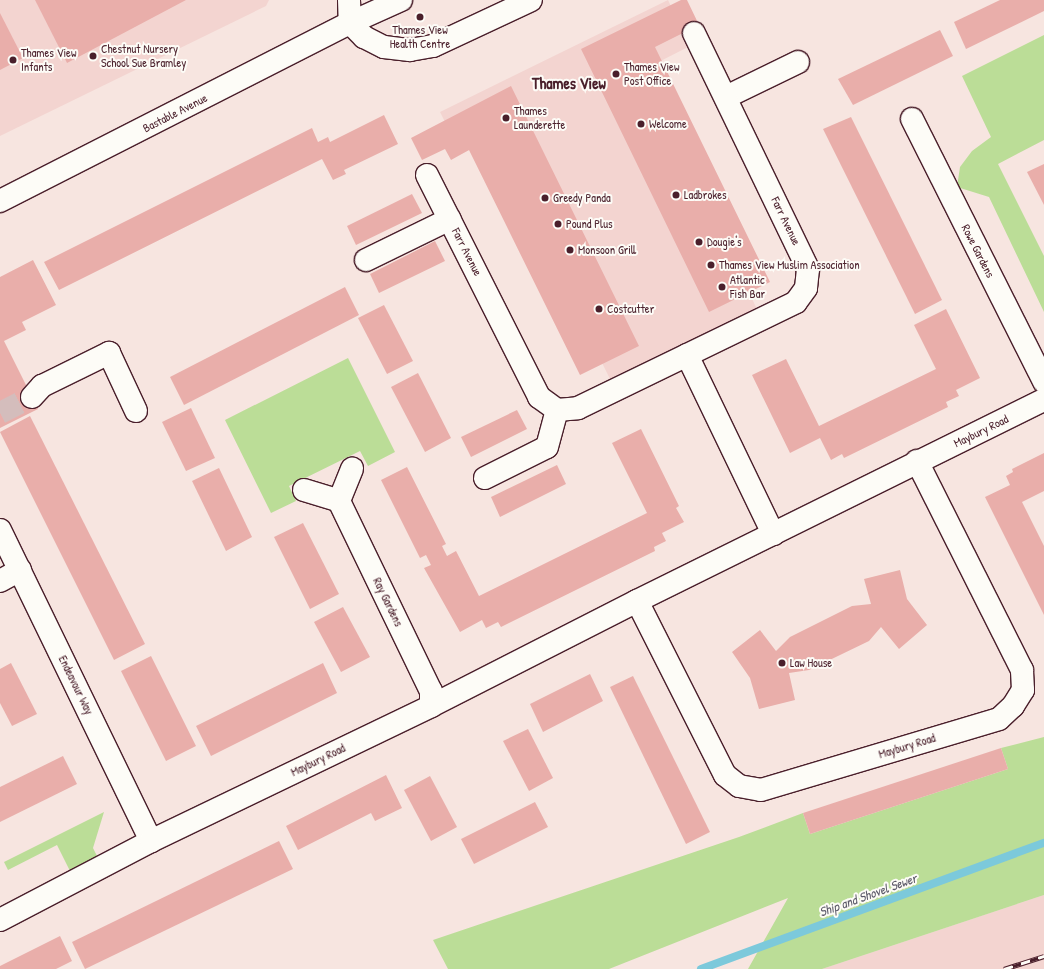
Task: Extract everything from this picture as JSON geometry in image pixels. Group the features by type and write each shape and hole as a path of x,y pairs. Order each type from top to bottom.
{"street":[{"path":"349,0 350,23 364,37 384,47 410,50 433,46 531,0"},
{"name":"Bastable Avenue","path":"0,201 350,23 401,0"},
{"name":"Farr Avenue","path":"427,175 539,397 557,410 578,408 796,302 806,288 808,268 694,33"},
{"path":"726,97 798,62"},
{"name":"Rowe Gardens","path":"912,119 1044,382"},
{"path":"366,260 450,219"},
{"path":"32,397 42,386 109,353 136,411"},
{"path":"687,355 773,534"},
{"name":"Maybury Road","path":"0,920 151,841 431,706 917,461 1044,400"},
{"path":"485,478 547,447 557,410"},
{"name":"Maybury Road","path":"637,601 725,775 739,786 761,790 999,719 1013,706 1023,690 1022,670 917,461"},
{"path":"304,490 339,501 352,469"},
{"name":"Ray Gardens","path":"339,501 431,691 431,706"},
{"name":"Endeavour Way","path":"0,530 151,841"},
{"path":"0,581 20,570"}],"shaded area":[{"name":"Chestnut Nursery School Sue Bramley","path":"0,0 269,0 266,6 0,136"},
{"path":"668,0 690,46 639,72 757,309 611,381 491,139 461,154 440,112"},
{"path":"1044,895 1044,969 822,969"}],"green space":[{"path":"1044,35 1044,140 998,164 1044,256 1044,312 989,197 957,187 960,167 972,151 991,137 962,76"},
{"path":"348,358 395,452 368,466 360,451 289,486 296,501 271,513 225,420"},
{"path":"1044,737 1044,895 822,969 748,969 788,898 609,969 448,969 433,940 739,837 803,813 810,834 1008,769 1001,748"},
{"path":"104,812 93,848 98,858 70,871 57,845 8,870 4,862"}],"building":[{"path":"35,0 186,0 67,63"},
{"path":"681,0 687,0 699,25 655,47 770,282 709,312 581,49"},
{"path":"1000,0 1044,0 1044,11 966,49 954,22"},
{"path":"0,13 23,58 0,70"},
{"path":"940,30 953,56 853,105 838,79"},
{"path":"511,86 639,346 580,375 469,150 451,160 445,149 422,160 411,138"},
{"path":"384,115 398,144 344,170 346,174 333,180 322,159 59,290 44,262 312,128 318,142 328,137 330,142"},
{"path":"851,117 942,300 915,314 823,129"},
{"path":"1044,164 1044,205 1027,172"},
{"path":"412,194 422,213 356,245 347,226"},
{"path":"435,241 445,261 379,293 370,274"},
{"path":"33,260 56,305 22,322 26,330 4,341 38,409 0,428 0,277"},
{"path":"345,287 359,315 184,405 170,377"},
{"path":"384,305 413,361 387,374 358,318"},
{"path":"946,309 980,378 956,390 959,396 946,402 948,407 844,458 842,454 831,460 820,438 790,453 752,375 786,359 819,426 936,369 914,325"},
{"path":"418,373 451,438 425,452 391,387"},
{"path":"191,408 215,458 186,471 162,422"},
{"path":"517,410 527,429 471,457 461,437"},
{"path":"30,416 145,644 114,660 0,432"},
{"path":"641,429 679,506 676,508 684,522 662,533 666,541 654,547 655,551 501,627 498,622 486,628 482,620 460,632 424,568 431,565 426,555 420,558 381,480 407,467 446,544 442,546 447,556 456,551 479,596 647,513 612,443"},
{"path":"1044,453 1044,491 1022,502 1044,546 1044,615 985,497 1010,485 1006,476 1013,472 1012,469"},
{"path":"557,465 566,484 500,517 491,497"},
{"path":"219,468 252,537 226,551 192,481"},
{"path":"303,523 339,594 310,609 274,537"},
{"path":"900,570 907,599 927,625 899,649 881,627 869,641 809,670 789,673 795,700 759,709 750,678 732,652 760,630 776,651 790,637 852,606 871,604 864,579"},
{"path":"343,607 370,657 341,672 314,622"},
{"path":"151,656 196,746 166,761 121,671"},
{"path":"11,663 37,714 12,726 0,703 0,669"},
{"path":"323,663 337,693 211,756 196,726"},
{"path":"590,674 603,701 543,732 530,704"},
{"path":"633,676 710,832 686,844 610,687"},
{"path":"528,729 553,778 529,791 503,741"},
{"path":"1001,748 1008,769 810,834 803,813"},
{"path":"63,756 77,784 0,822 0,787"},
{"path":"386,775 402,808 375,821 371,813 298,850 286,826"},
{"path":"430,776 457,827 431,841 404,790"},
{"path":"535,802 548,827 474,864 461,839"},
{"path":"279,841 293,869 85,969 72,942"},
{"path":"60,936 72,961 56,969 0,969 0,966"}],"waterway":[{"name":"Ship and Shovel Sewer","path":"701,969 1044,843"}],"tunnel":[{"path":"0,413 32,397"}],"railway":[{"path":"1004,969 1044,956"}],"place":[{"name":"Thames View Health Centre","path":"420,17"},
{"name":"Chestnut Nursery School Sue Bramley","path":"93,56"},
{"name":"Thames View Infants","path":"13,60"},
{"name":"Thames View Post Office","path":"616,74"},
{"name":"Thames Launderette","path":"506,118"},
{"name":"Welcome","path":"641,124"},
{"name":"Ladbrokes","path":"676,195"},
{"name":"Greedy Panda","path":"545,198"},
{"name":"Pound Plus","path":"558,224"},
{"name":"Dougie's","path":"699,242"},
{"name":"Monsoon Grill","path":"570,250"},
{"name":"Thames View Muslim Association","path":"711,265"},
{"name":"Atlantic Fish Bar","path":"722,287"},
{"name":"Costcutter","path":"599,309"},
{"name":"Law House","path":"782,663"}],"district":[{"name":"Thames View","path":"569,83"}]}
